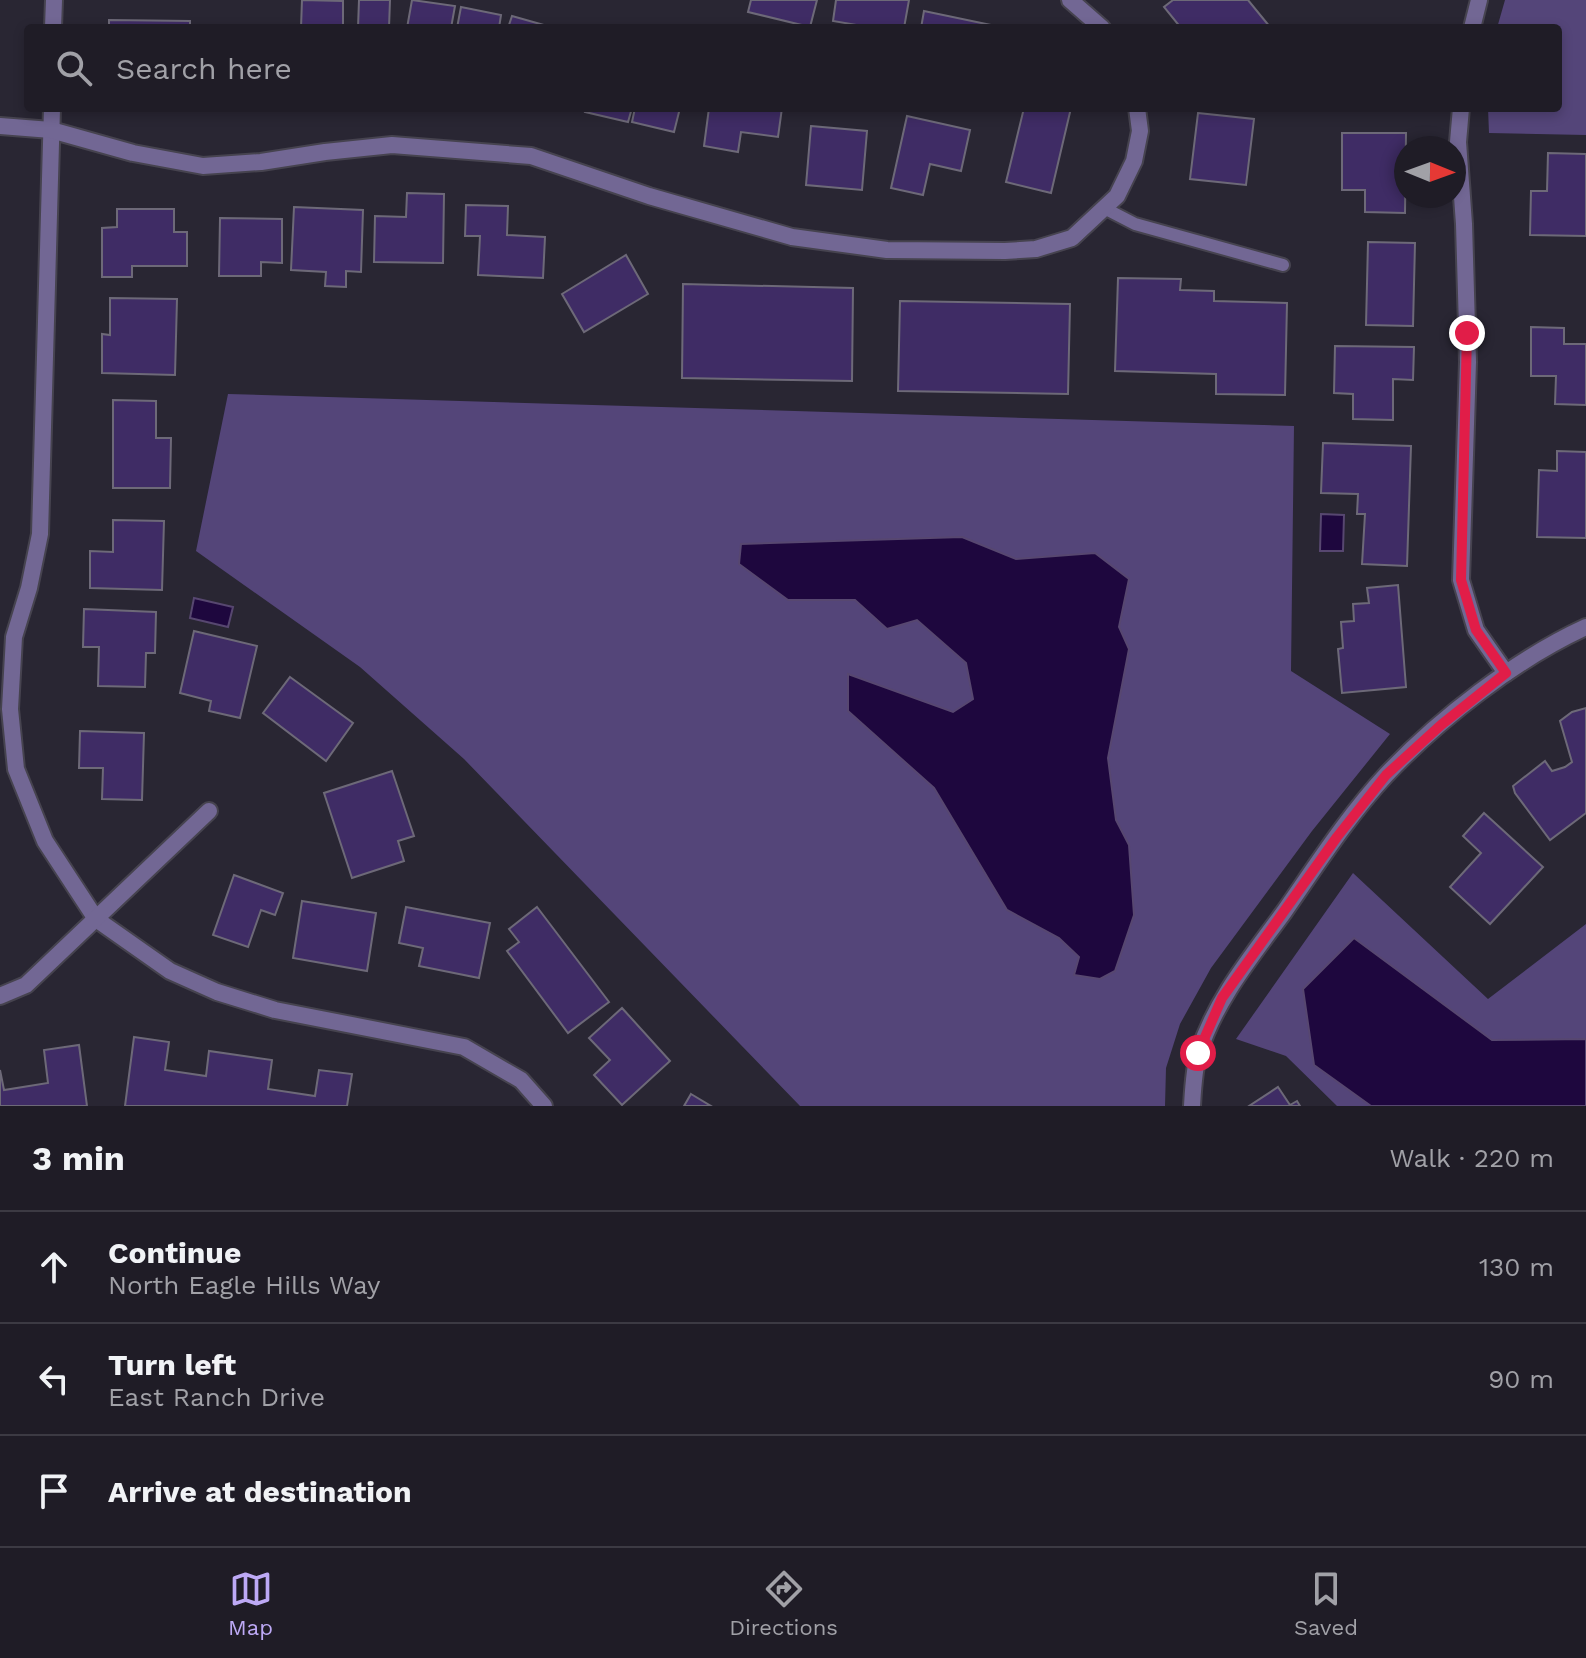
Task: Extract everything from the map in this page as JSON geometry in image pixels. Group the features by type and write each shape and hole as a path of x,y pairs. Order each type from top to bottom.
{"street":[{"path":"53,24 54,0"},
{"path":"1070,0 1097,24"},
{"path":"1473,24 1479,0"},
{"path":"52,112 40,534 29,588 14,637 10,709 16,769 45,841 96,919 170,971 217,992 275,1010 464,1047 521,1080 544,1106"},
{"path":"0,126 51,130 133,153 203,166 261,162 392,145 531,156 649,196 792,237 887,250 1005,251 1036,249 1072,238 1117,196 1134,161 1140,131 1138,112"},
{"path":"1461,112 1458,142 1468,362 1461,580 1476,630 1506,673"},
{"path":"1192,1106 1198,1053 1222,998 1337,837 1386,775 1441,725 1506,673 1586,627"},
{"path":"0,996 26,985 209,811"}],"lane":[{"path":"1104,208 1135,224 1283,265"}],"shaded area":[{"path":"1505,0 1586,0 1586,135 1489,133 1488,112 1562,112 1562,24 1498,24"},
{"path":"228,394 1294,426 1291,671 1390,734 1312,831 1211,968 1180,1024 1166,1068 1165,1106 800,1106 464,759 360,667 196,551"},
{"path":"1321,514 1344,515 1343,551 1320,551"},
{"path":"962,537 1016,559 1095,553 1129,579 1119,627 1129,649 1108,758 1116,820 1129,845 1134,915 1115,971 1100,979 1074,975 1079,957 1059,938 1007,910 934,788 848,711 848,674 953,712 973,699 966,663 917,620 887,629 855,600 788,600 739,564 741,544"},
{"path":"194,598 233,607 228,627 190,618"},
{"path":"1353,873 1488,999 1586,924 1586,1106 1337,1106 1286,1056 1236,1039"},
{"path":"1354,938 1492,1040 1586,1039 1586,1106 1371,1106 1314,1065 1303,989"}],"building":[{"path":"302,0 343,1 343,24 301,24"},
{"path":"359,0 390,0 389,24 358,24"},
{"path":"412,0 455,6 452,24 408,24"},
{"path":"751,0 817,0 811,24 798,24 748,12"},
{"path":"836,0 909,0 905,24 833,21"},
{"path":"1173,0 1248,0 1268,24 1178,24 1164,7"},
{"path":"461,7 501,15 500,24 458,24"},
{"path":"924,11 986,24 922,24"},
{"path":"512,16 540,24 509,24"},
{"path":"109,20 190,21 190,24 109,24"},
{"path":"585,112 631,112 628,122"},
{"path":"634,112 679,112 674,132 632,122"},
{"path":"708,112 781,112 778,137 741,132 738,152 704,146"},
{"path":"1023,112 1070,112 1051,193 1006,182"},
{"path":"1198,113 1254,119 1246,185 1190,179"},
{"path":"907,116 970,130 961,171 930,164 923,195 891,188"},
{"path":"811,126 867,131 862,190 806,185"},
{"path":"1342,133 1406,133 1406,136 1394,136 1394,208 1405,208 1405,213 1365,212 1365,190 1342,190"},
{"path":"1548,153 1586,154 1586,236 1530,235 1531,191 1547,191"},
{"path":"407,193 444,194 443,263 374,262 375,216 406,217"},
{"path":"466,205 508,206 507,235 545,237 543,278 478,275 480,236 465,236"},
{"path":"294,207 363,210 361,272 346,271 346,287 325,286 326,272 291,270"},
{"path":"117,209 174,209 174,232 187,232 187,266 132,266 132,277 102,277 102,228 117,227"},
{"path":"220,218 282,219 282,263 261,262 261,276 219,276"},
{"path":"1368,242 1415,243 1413,326 1366,325"},
{"path":"626,255 648,294 584,332 562,294"},
{"path":"1118,278 1181,279 1180,290 1214,291 1214,301 1287,303 1285,395 1216,394 1216,374 1115,371"},
{"path":"683,284 853,288 852,381 682,378"},
{"path":"110,298 177,299 175,375 102,373 102,334 110,335"},
{"path":"900,301 1070,304 1068,394 898,391"},
{"path":"1531,327 1564,328 1564,344 1586,344 1586,405 1555,404 1556,376 1531,376"},
{"path":"1335,346 1414,347 1413,380 1393,379 1393,420 1353,419 1353,394 1334,393"},
{"path":"113,400 156,401 156,438 171,438 170,488 113,488"},
{"path":"1323,443 1411,446 1407,566 1362,564 1365,514 1357,514 1358,494 1321,493"},
{"path":"1557,451 1586,452 1586,538 1537,537 1539,470 1557,471"},
{"path":"113,520 164,521 162,590 90,588 90,551 113,552"},
{"path":"1398,585 1406,687 1342,693 1338,649 1343,648 1341,622 1354,621 1353,604 1369,603 1367,588"},
{"path":"84,609 156,612 155,653 146,653 145,687 98,686 99,647 83,647"},
{"path":"194,631 257,646 240,718 209,711 211,701 180,693"},
{"path":"290,677 353,723 326,761 263,713"},
{"path":"1586,708 1586,813 1550,840 1513,786 1545,761 1552,771 1572,762 1560,721 1572,712"},
{"path":"80,731 144,733 142,800 102,799 103,768 79,768"},
{"path":"392,771 414,836 398,841 404,861 352,878 324,793"},
{"path":"1484,813 1543,867 1490,924 1450,887 1481,853 1463,836"},
{"path":"234,875 283,893 275,915 261,910 248,947 213,935"},
{"path":"302,901 376,913 367,971 293,958"},
{"path":"406,907 490,923 479,978 419,966 423,948 399,943"},
{"path":"537,907 609,1002 568,1033 507,951 519,942 509,929"},
{"path":"622,1008 670,1061 622,1105 594,1075 610,1060 589,1038"},
{"path":"134,1037 169,1042 165,1070 206,1076 209,1051 272,1060 268,1089 315,1096 319,1070 352,1074 347,1106 125,1106"},
{"path":"79,1045 87,1106 0,1106 0,1070 4,1090 48,1083 44,1050"},
{"path":"1278,1087 1290,1105 1297,1101 1300,1106 1249,1106"},
{"path":"691,1094 711,1106 684,1106"}],"route":[{"path":"1198,1053 1222,998 1337,837 1386,775 1441,725 1506,673 1476,630 1461,580 1467,333"}]}
